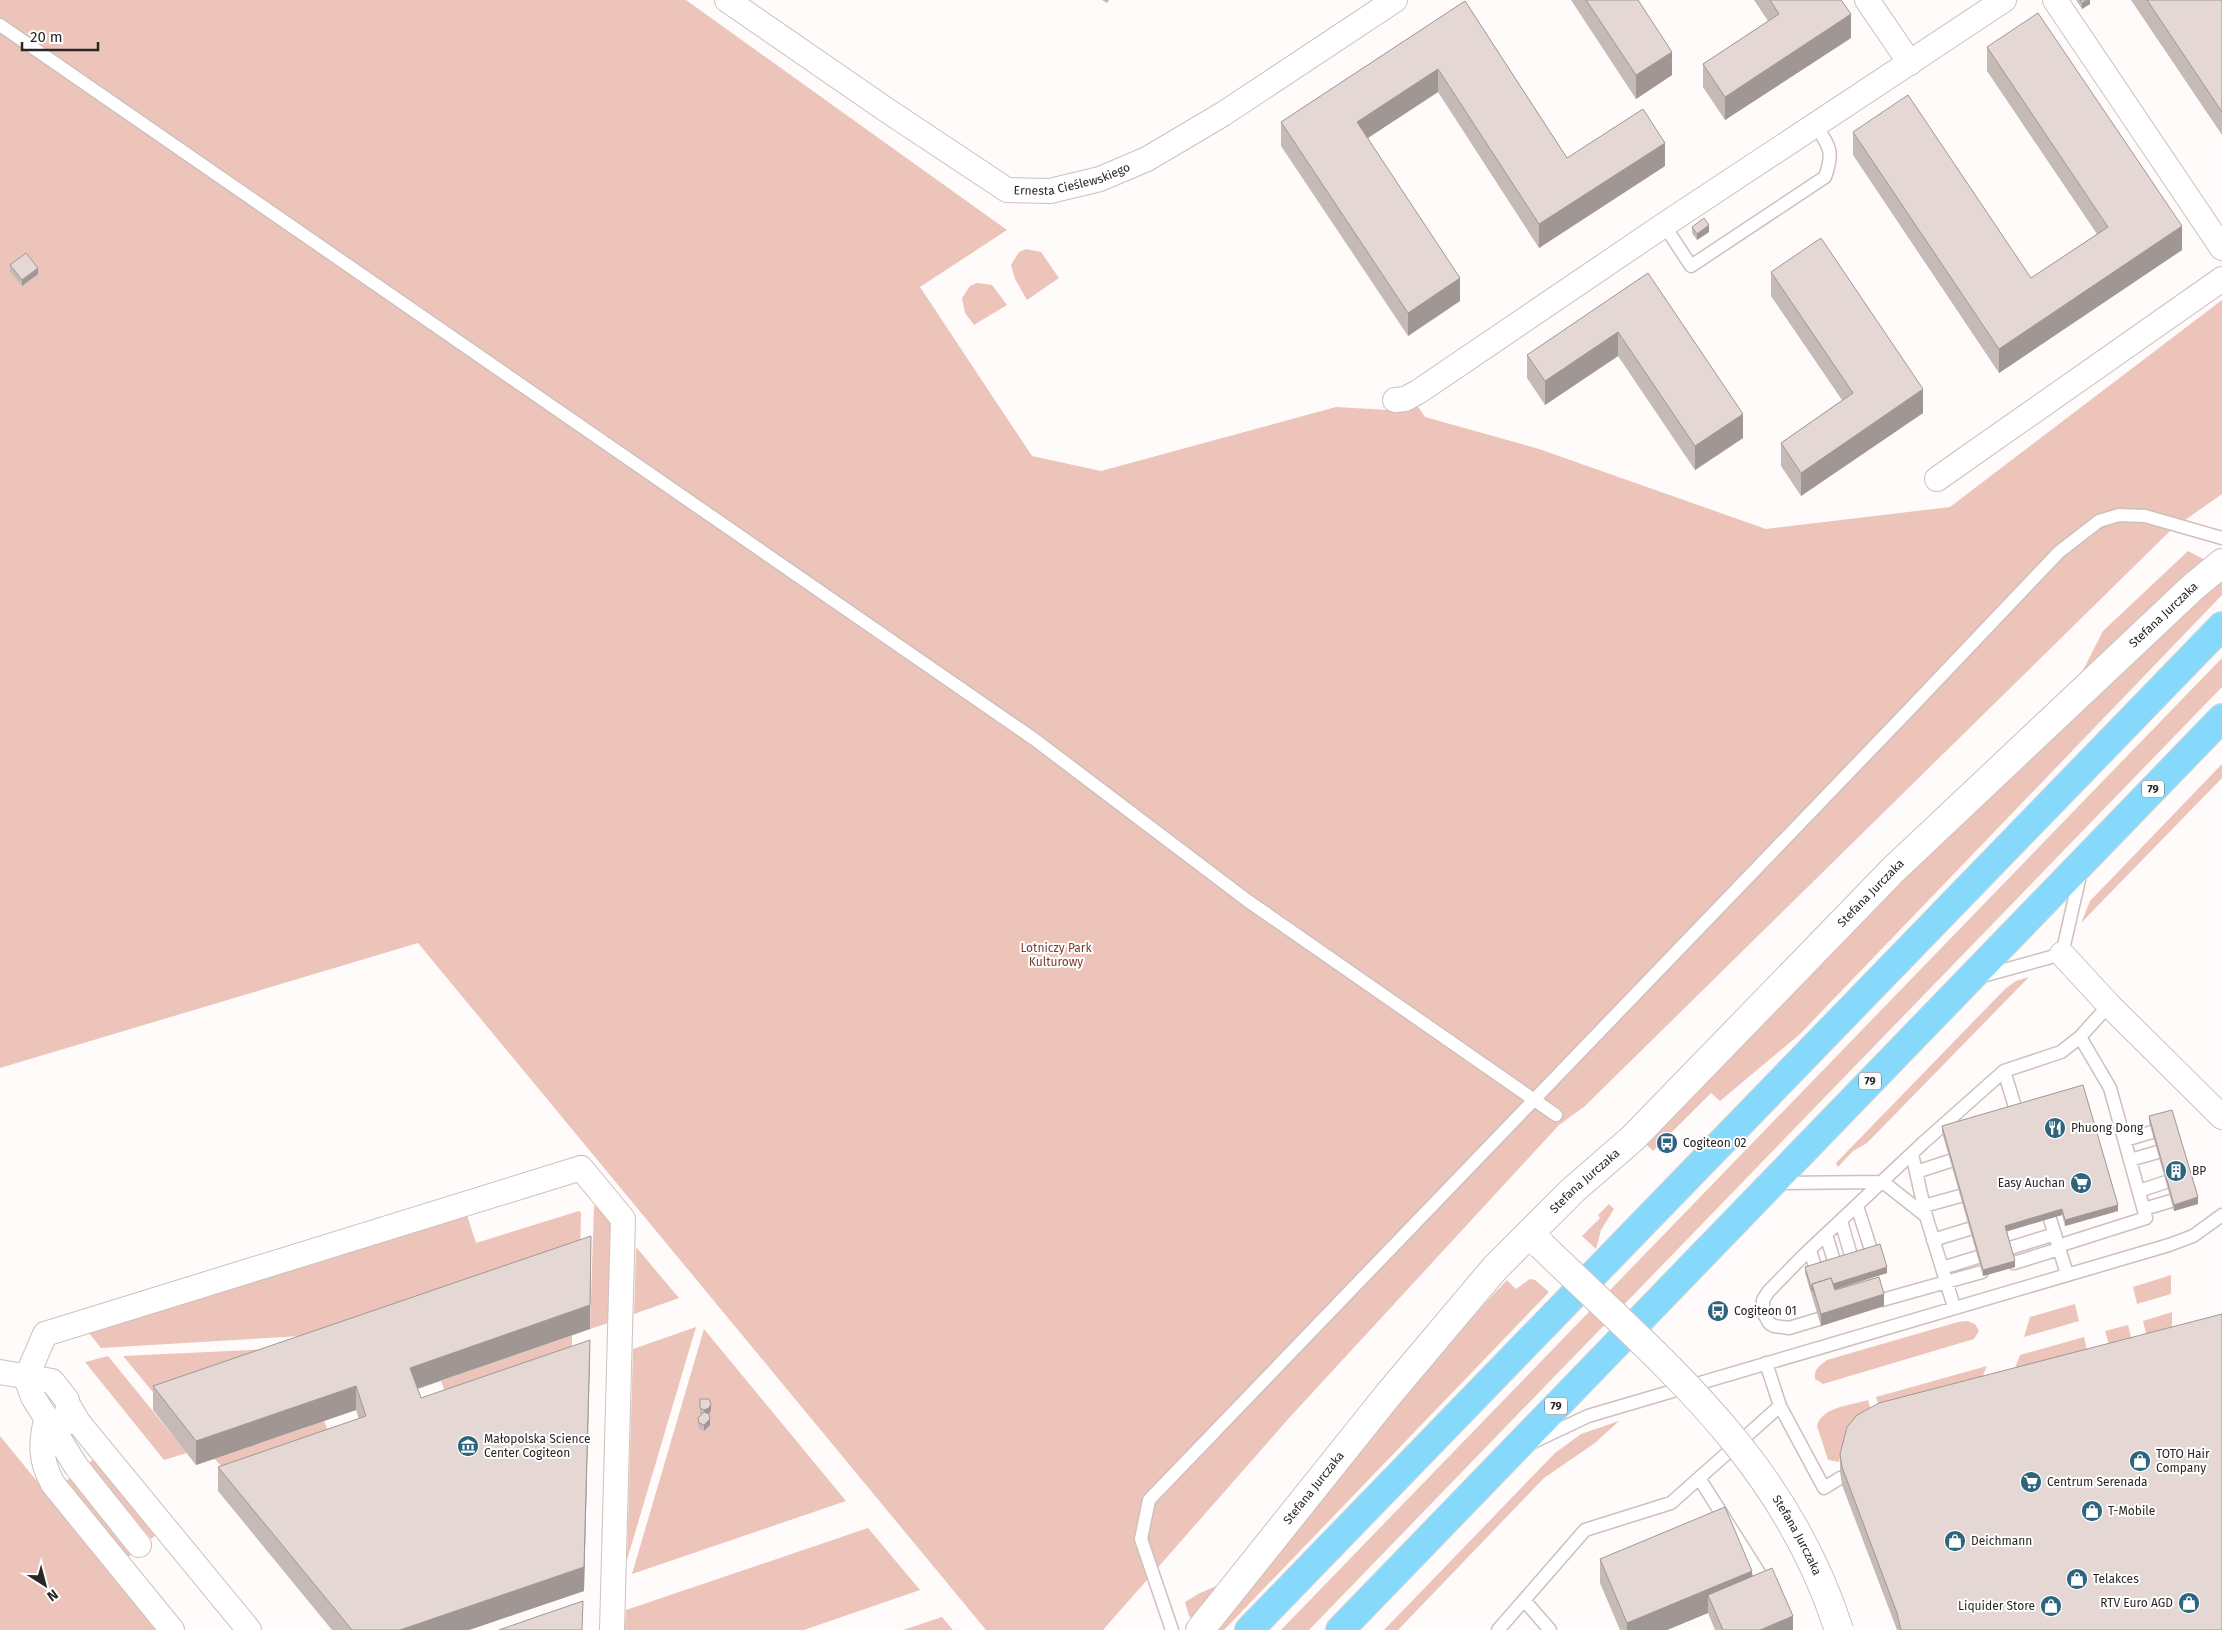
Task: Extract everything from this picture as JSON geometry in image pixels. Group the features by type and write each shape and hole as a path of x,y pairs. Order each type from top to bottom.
{"main road":[{"path":"1249,1630 2222,626"},
{"name":"79","path":"1340,1630 2222,718"}],"street":[{"name":"Ernesta Cieślewskiego","path":"728,0 872,101 1008,190 1050,191 1100,180 1147,159 1223,114 1395,0"},
{"path":"1867,0 1910,63"},
{"path":"1395,400 1405,399 1418,392 1664,225 2004,0"},
{"path":"2055,0 2222,248"},
{"path":"1937,479 2222,279"},
{"name":"Stefana Jurczaka","path":"1200,1630 1388,1395 1495,1268 1535,1240 1573,1190 1627,1143 1893,870 2186,594 2222,563"},
{"path":"2062,954 2109,1005 2222,1116"},
{"path":"139,1545 76,1466 34,1397 26,1378 46,1334 581,1168 623,1219 612,1630"},
{"name":"Stefana Jurczaka","path":"1535,1240 1702,1400 1744,1449 1780,1502 1804,1544 1823,1584 1839,1630"},
{"path":"0,1372 52,1381 58,1387 78,1422 249,1630"},
{"path":"70,1408 70,1439 76,1466"},
{"path":"47,1417 41,1440 41,1449 46,1472 53,1484 172,1630"}],"lane":[{"path":"0,25 1034,739 1248,901 1556,1115"},
{"path":"1664,225 1691,266 1826,177 1830,162 1830,148 1816,126"},
{"path":"1172,1630 1140,1539 1149,1500 2059,552 2099,521 2119,515 2145,516 2222,538"},
{"path":"1968,980 2062,954 2084,861"},
{"path":"1819,1319 1781,1328 1768,1323 1763,1312 1763,1300 1768,1292 1806,1253 1923,1143 2004,1071 2061,1052 2080,1037 2109,1005"},
{"path":"2014,1262 2058,1243 2146,1218 2110,1088 2080,1037"},
{"path":"2004,1071 2016,1110"},
{"path":"2125,1140 2152,1132"},
{"path":"1923,1143 1943,1137"},
{"path":"2130,1160 2158,1152"},
{"path":"1912,1154 1933,1240 1954,1306"},
{"path":"1916,1172 1950,1161"},
{"path":"1773,1183 1883,1182 1925,1211"},
{"path":"2139,1191 2166,1182"},
{"path":"1925,1211 1960,1196"},
{"path":"2144,1209 2171,1201"},
{"path":"1857,1206 1872,1253"},
{"path":"1511,1452 1588,1416 1954,1306 2169,1245 2193,1236 2222,1215"},
{"path":"2050,1219 2067,1274"},
{"path":"1841,1221 1852,1259"},
{"path":"1933,1240 1970,1229"},
{"path":"1826,1235 1835,1264"},
{"path":"2010,1248 2058,1243"},
{"path":"1806,1253 1816,1270"},
{"path":"1942,1268 1978,1258"},
{"path":"1882,1300 1982,1272"},
{"path":"1766,1363 1780,1406 1824,1488 1840,1478"},
{"path":"1498,1630 1585,1530 1671,1503 1780,1406"},
{"path":"1699,1478 1761,1576"},
{"path":"1524,1600 1550,1630"}],"green space":[{"name":"Lotniczy Park Kulturowy","path":"0,0 686,0 1007,230 920,287 1032,456 1101,471 1336,407 1407,411 1417,405 1425,417 1539,449 1766,529 1950,507 2222,300 2222,494 2171,530 1585,1106 1559,1125 1290,1417 1103,1630 986,1630 418,943 0,1068"},
{"path":"1026,249 1041,252 1059,278 1027,300 1015,279 1011,265 1019,252"},
{"path":"977,283 992,285 1007,305 974,325 965,313 962,298 970,286"},
{"path":"2188,551 2205,560 2077,682 2103,631"},
{"path":"2222,575 2222,595 1799,1035 1720,1101 1711,1093 1653,1151 1644,1142 1857,920"},
{"path":"2222,658 2222,687 1309,1630 1281,1630"},
{"path":"2222,764 2222,778 2081,923 2090,901"},
{"path":"2029,977 1867,1143 1853,1151 1838,1167 1836,1163 2005,989 2016,981"},
{"path":"1609,1204 1614,1209 1601,1230 1596,1249 1582,1236 1600,1218 1598,1215"},
{"path":"594,1206 603,1208 611,1218 608,1323 590,1329"},
{"path":"579,1211 581,1213 580,1264 384,1331 101,1348 85,1328 466,1212 476,1243"},
{"path":"636,1247 679,1298 634,1314"},
{"path":"2171,1275 2171,1294 2137,1304 2133,1287"},
{"path":"1530,1279 1535,1280 1549,1292 1224,1630 1211,1630 1407,1386 1507,1280 1516,1289"},
{"path":"2075,1304 2079,1321 2024,1337 2030,1317"},
{"path":"2172,1312 2172,1342 2150,1348 2143,1321"},
{"path":"1968,1321 1975,1324 1979,1331 1974,1339 1823,1384 1815,1379 1816,1370 1827,1360 1958,1322"},
{"path":"2128,1325 2135,1353 2113,1358 2105,1331"},
{"path":"696,1327 627,1560 633,1349"},
{"path":"704,1329 846,1501 632,1574"},
{"path":"572,1335 572,1364 450,1406 441,1381"},
{"path":"2084,1337 2090,1363 2015,1368 2020,1355"},
{"path":"294,1348 334,1445 232,1480 215,1459 209,1460 123,1356","holes":["299,1393 310,1426 219,1457 196,1428"]},
{"path":"108,1356 187,1453 164,1460 85,1362"},
{"path":"1987,1366 1976,1393 1883,1418 1876,1397"},
{"path":"1868,1400 1873,1418 1842,1450 1839,1462 1828,1460 1817,1426 1820,1420 1824,1415 1838,1408"},
{"path":"1619,1421 1595,1443 1544,1478 1398,1630 1384,1630 1555,1453 1581,1434"},
{"path":"0,1436 159,1630 0,1630"},
{"path":"95,1458 157,1534 151,1539 89,1463"},
{"path":"70,1478 132,1554 127,1558 65,1482"},
{"path":"868,1528 920,1590 804,1630 625,1630 626,1610"},
{"path":"1221,1584 1196,1615 1192,1618 1189,1616 1185,1602"},
{"path":"942,1617 953,1630 903,1630"}],"building":[{"path":"1586,0 1638,0 1672,52 1636,75"},
{"path":"1770,0 1841,0 1851,14 1725,97 1703,64 1779,14"},
{"path":"2147,0 2222,0 2222,112"},
{"path":"1465,1 1567,158 1643,109 1665,143 1539,224 1438,69 1357,122 1460,278 1408,313 1281,122"},
{"path":"2038,13 2182,226 1999,349 1853,132 1908,95 2031,278 2108,227 1987,47"},
{"path":"1704,218 1709,225 1697,234 1692,227"},
{"path":"1821,238 1923,389 1801,473 1781,443 1853,393 1771,272"},
{"path":"26,253 38,268 22,280 10,265"},
{"path":"1648,273 1743,414 1695,446 1618,332 1545,381 1527,355"},
{"path":"2083,1085 2118,1205 2065,1220 2062,1209 2005,1226 2015,1261 1983,1270 1942,1126"},
{"name":"BP","path":"2172,1110 2198,1197 2174,1205 2149,1116"},
{"name":"Małopolska Science Center Cogiteon","path":"591,1236 590,1305 410,1368 421,1398 590,1340 584,1567 400,1630 352,1630 218,1467 366,1416 356,1386 196,1441 153,1386"},
{"path":"1880,1244 1887,1267 1833,1284 1831,1278 1812,1284 1812,1291 1805,1267"},
{"path":"1879,1277 1884,1294 1821,1314 1812,1284 1831,1278 1835,1290"},
{"name":"Centrum Serenada","path":"2222,1314 2222,1630 1901,1630 1897,1613 1842,1467 1840,1454 1847,1427 1857,1415 1879,1403"},
{"path":"700,1399 709,1399 711,1404 709,1408 704,1410 700,1408"},
{"path":"704,1412 709,1414 710,1419 704,1425 699,1423 698,1418"},
{"path":"1725,1507 1752,1571 1627,1623 1600,1559"},
{"path":"1772,1568 1793,1616 1760,1630 1723,1630 1708,1595"},
{"path":"583,1601 582,1630 499,1630 536,1617"}],"place":[{"name":"Phuong Dong","path":"2055,1128"},
{"name":"Cogiteon 02","path":"1667,1143"},
{"name":"BP","path":"2176,1171"},
{"name":"Easy Auchan","path":"2081,1183"},
{"name":"Cogiteon 01","path":"1718,1311"},
{"name":"Małopolska Science Center Cogiteon","path":"468,1446"},
{"name":"TOTO Hair Company","path":"2140,1461"},
{"name":"Centrum Serenada","path":"2031,1482"},
{"name":"T-Mobile","path":"2092,1511"},
{"name":"Deichmann","path":"1955,1541"},
{"name":"Telakces","path":"2077,1579"},
{"name":"RTV Euro AGD","path":"2189,1603"},
{"name":"Liquider Store","path":"2051,1606"}]}
